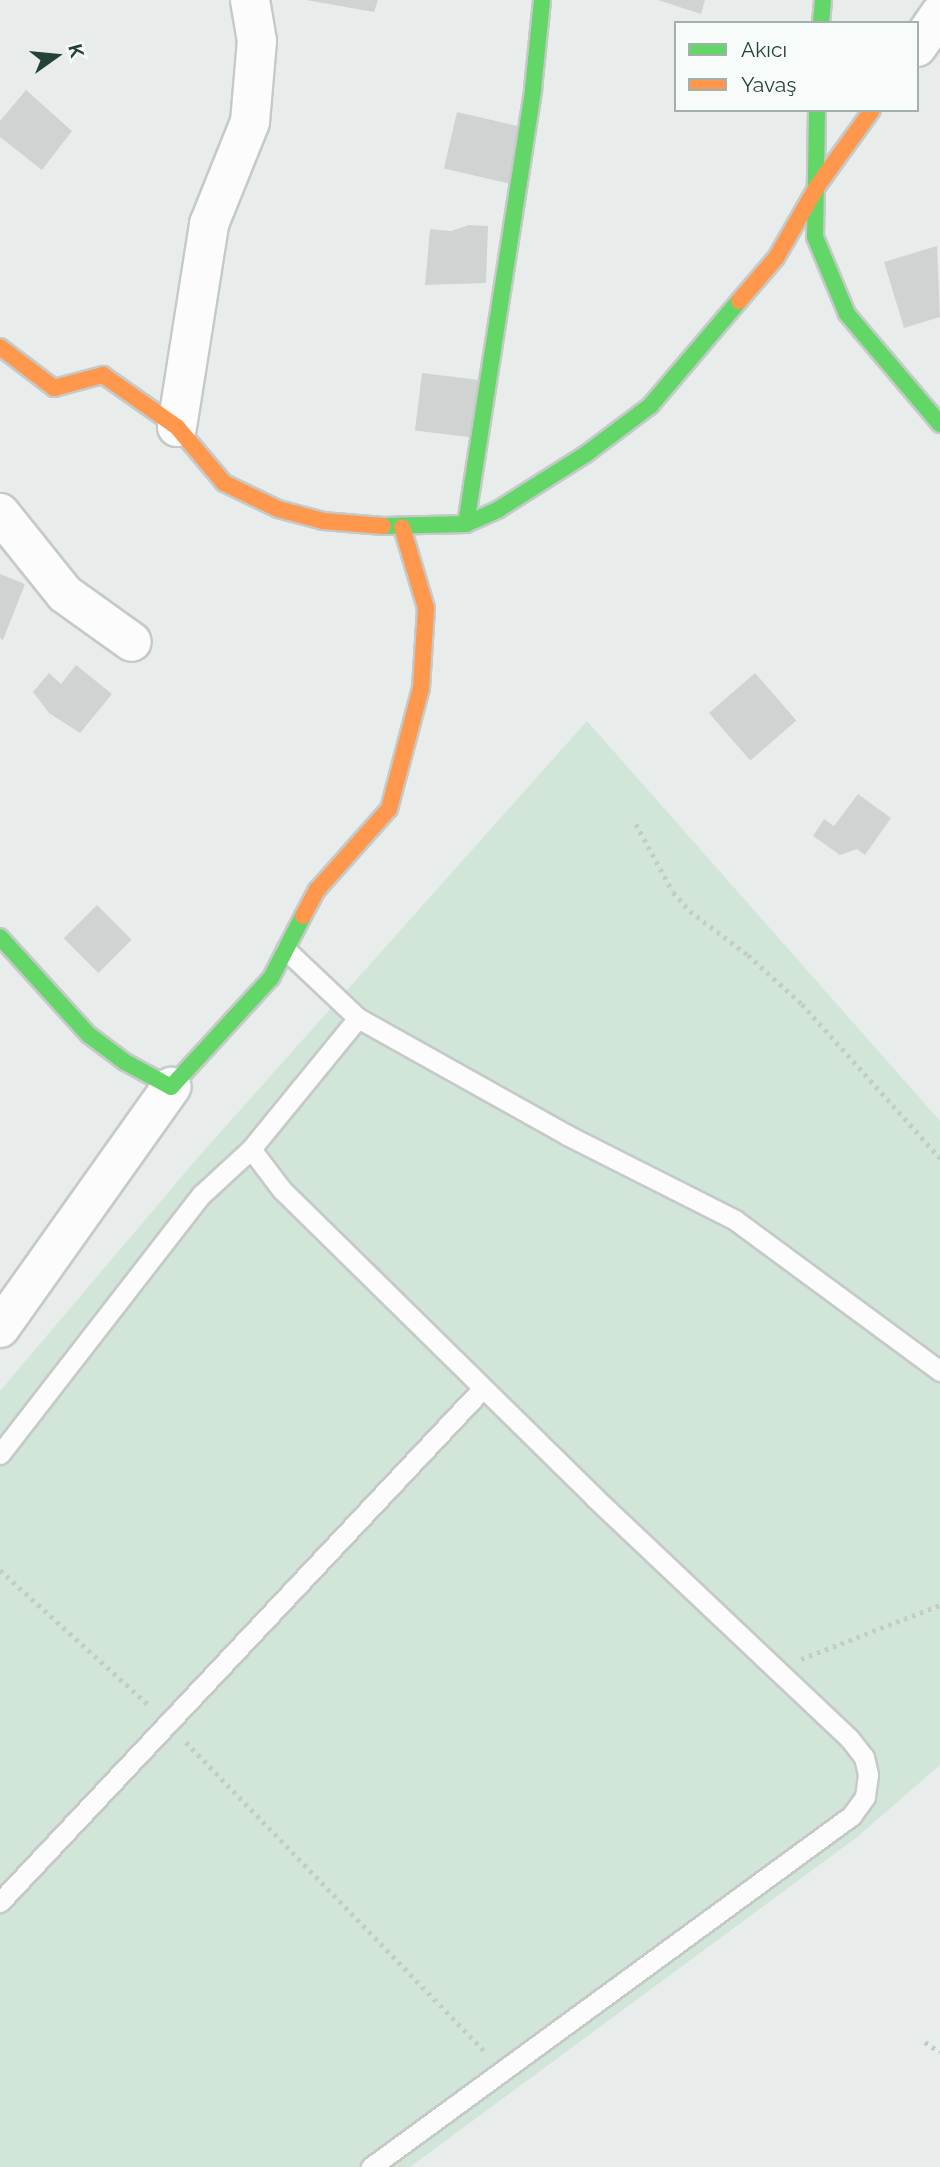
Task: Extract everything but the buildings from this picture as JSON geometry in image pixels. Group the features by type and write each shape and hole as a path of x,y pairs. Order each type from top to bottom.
{"street":[{"path":"177,427 209,224 250,122 257,41 250,0"},
{"path":"466,524 533,89 542,0"},
{"path":"821,21 823,0"},
{"path":"919,44 940,14"},
{"path":"817,112 818,185 815,237 847,314 940,424"},
{"path":"0,347 54,388 103,375 177,427 224,482 278,509 323,521 402,527 466,524 499,509 586,454 650,406 776,258 818,185 871,112"},
{"path":"0,513 65,594 132,642"},
{"path":"0,1328 171,1087 271,978 317,890 389,809 421,688 426,608 402,527"},
{"path":"0,937 89,1035 125,1062 171,1087"}],"lane":[{"path":"286,950 358,1018 567,1135 735,1220 940,1371"},
{"path":"0,1454 202,1194 251,1149 358,1018"},
{"path":"251,1149 282,1190 864,1757 865,1797 851,1816 766,1881 371,2167"},
{"path":"0,1902 483,1388"}],"path":[{"path":"636,824 673,892 690,911 748,955 802,1004 940,1158"},
{"path":"0,1570 170,1724 503,2072"},
{"path":"777,1670 854,1635 940,1605"},
{"path":"926,2042 940,2052"}],"green space":[{"path":"587,721 940,1121 940,1765 856,1838 410,2167 0,2167 0,1391 200,1155"}],"traffic: fast":[{"path":"466,524 533,89 542,0"},
{"path":"821,21 823,0"},
{"path":"817,112 815,237 847,314 940,424"},
{"path":"383,526 466,524 499,509 586,454 650,406 739,301"},
{"path":"0,937 89,1035 125,1062 171,1087 271,978 303,916"}],"traffic: slow":[{"path":"739,301 776,258 818,185 871,112"},
{"path":"0,347 54,388 103,375 177,427 224,483 278,509 323,521 383,526"},
{"path":"303,916 317,890 389,809 421,688 426,608 402,527"}]}
